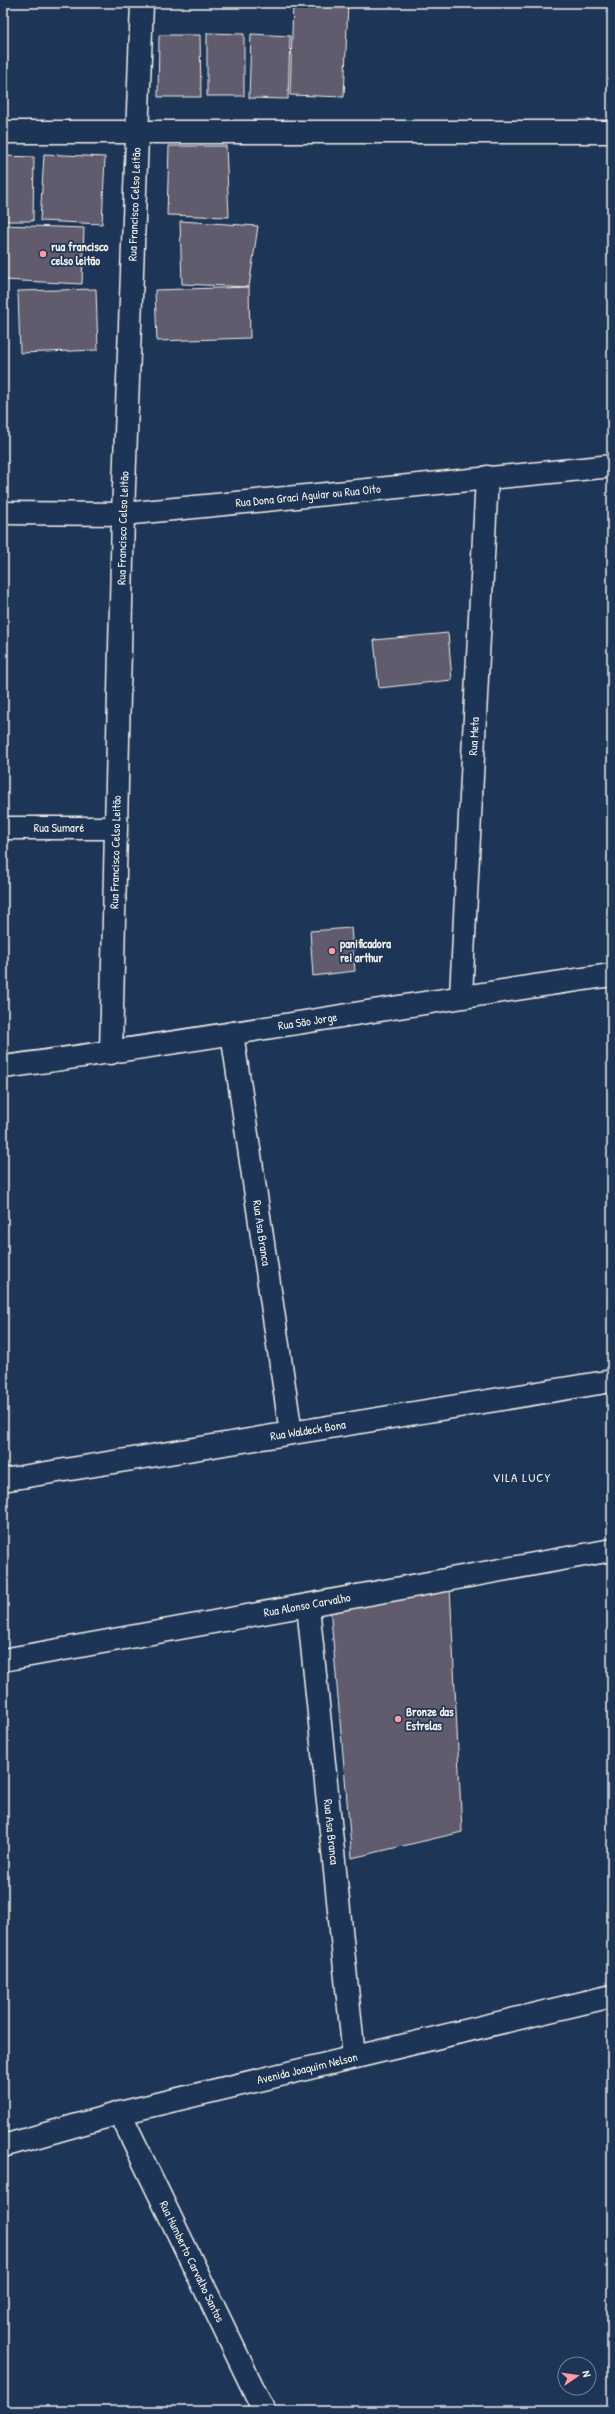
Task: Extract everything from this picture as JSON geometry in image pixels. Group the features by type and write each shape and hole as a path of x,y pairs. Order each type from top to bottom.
{"street":[{"name":"Rua Francisco Celso Leitão","path":"112,1053 122,514 142,3"},
{"path":"3,132 612,132"},
{"name":"Rua Dona Graci Aguiar ou Rua Oito","path":"3,513 122,514 487,477 612,466"},
{"name":"Rua Meta","path":"461,996 487,477"},
{"name":"Rua Sumaré","path":"3,828 115,828"},
{"name":"Rua São Jorge","path":"3,1067 112,1053 461,996 612,975"},
{"name":"Rua Asa Branca","path":"232,1033 291,1433"},
{"name":"Rua Waldeck Bona","path":"3,1480 612,1380"},
{"name":"Rua Alonso Carvalho","path":"3,1660 612,1550"},
{"name":"Rua Asa Branca","path":"308,1606 354,2057"},
{"name":"Avenida Joaquim Nelson","path":"3,2146 120,2113 612,1996"},
{"name":"Rua Humberto Carvalho Santos","path":"120,2113 264,2411"}],"building":[{"path":"293,3 348,3 344,97 290,95"},
{"path":"207,33 244,34 244,96 207,96"},
{"path":"251,34 290,36 288,99 249,98"},
{"path":"159,35 200,35 201,97 158,97"},
{"path":"169,146 226,146 229,217 167,215"},
{"path":"44,154 105,157 102,224 40,221"},
{"path":"3,156 34,157 33,221 3,221"},
{"path":"180,221 258,226 249,287 182,284"},
{"name":"rua francisco celso leitão","path":"3,225 84,228 82,284 3,280"},
{"path":"249,287 250,338 157,341 155,290"},
{"path":"96,289 98,350 20,353 18,291"},
{"path":"448,633 452,680 379,688 374,640"},
{"name":"panificadora rei arthur","path":"351,928 355,971 313,976 310,931"},
{"name":"Bronze das Estrelas","path":"450,1586 462,1832 352,1858 330,1606"}],"place":[{"name":"rua francisco celso leitão","path":"43,254"},
{"name":"panificadora rei arthur","path":"332,951"},
{"name":"Bronze das Estrelas","path":"398,1719"}],"district":[{"name":"VILA LUCY","path":"522,1477"}]}
